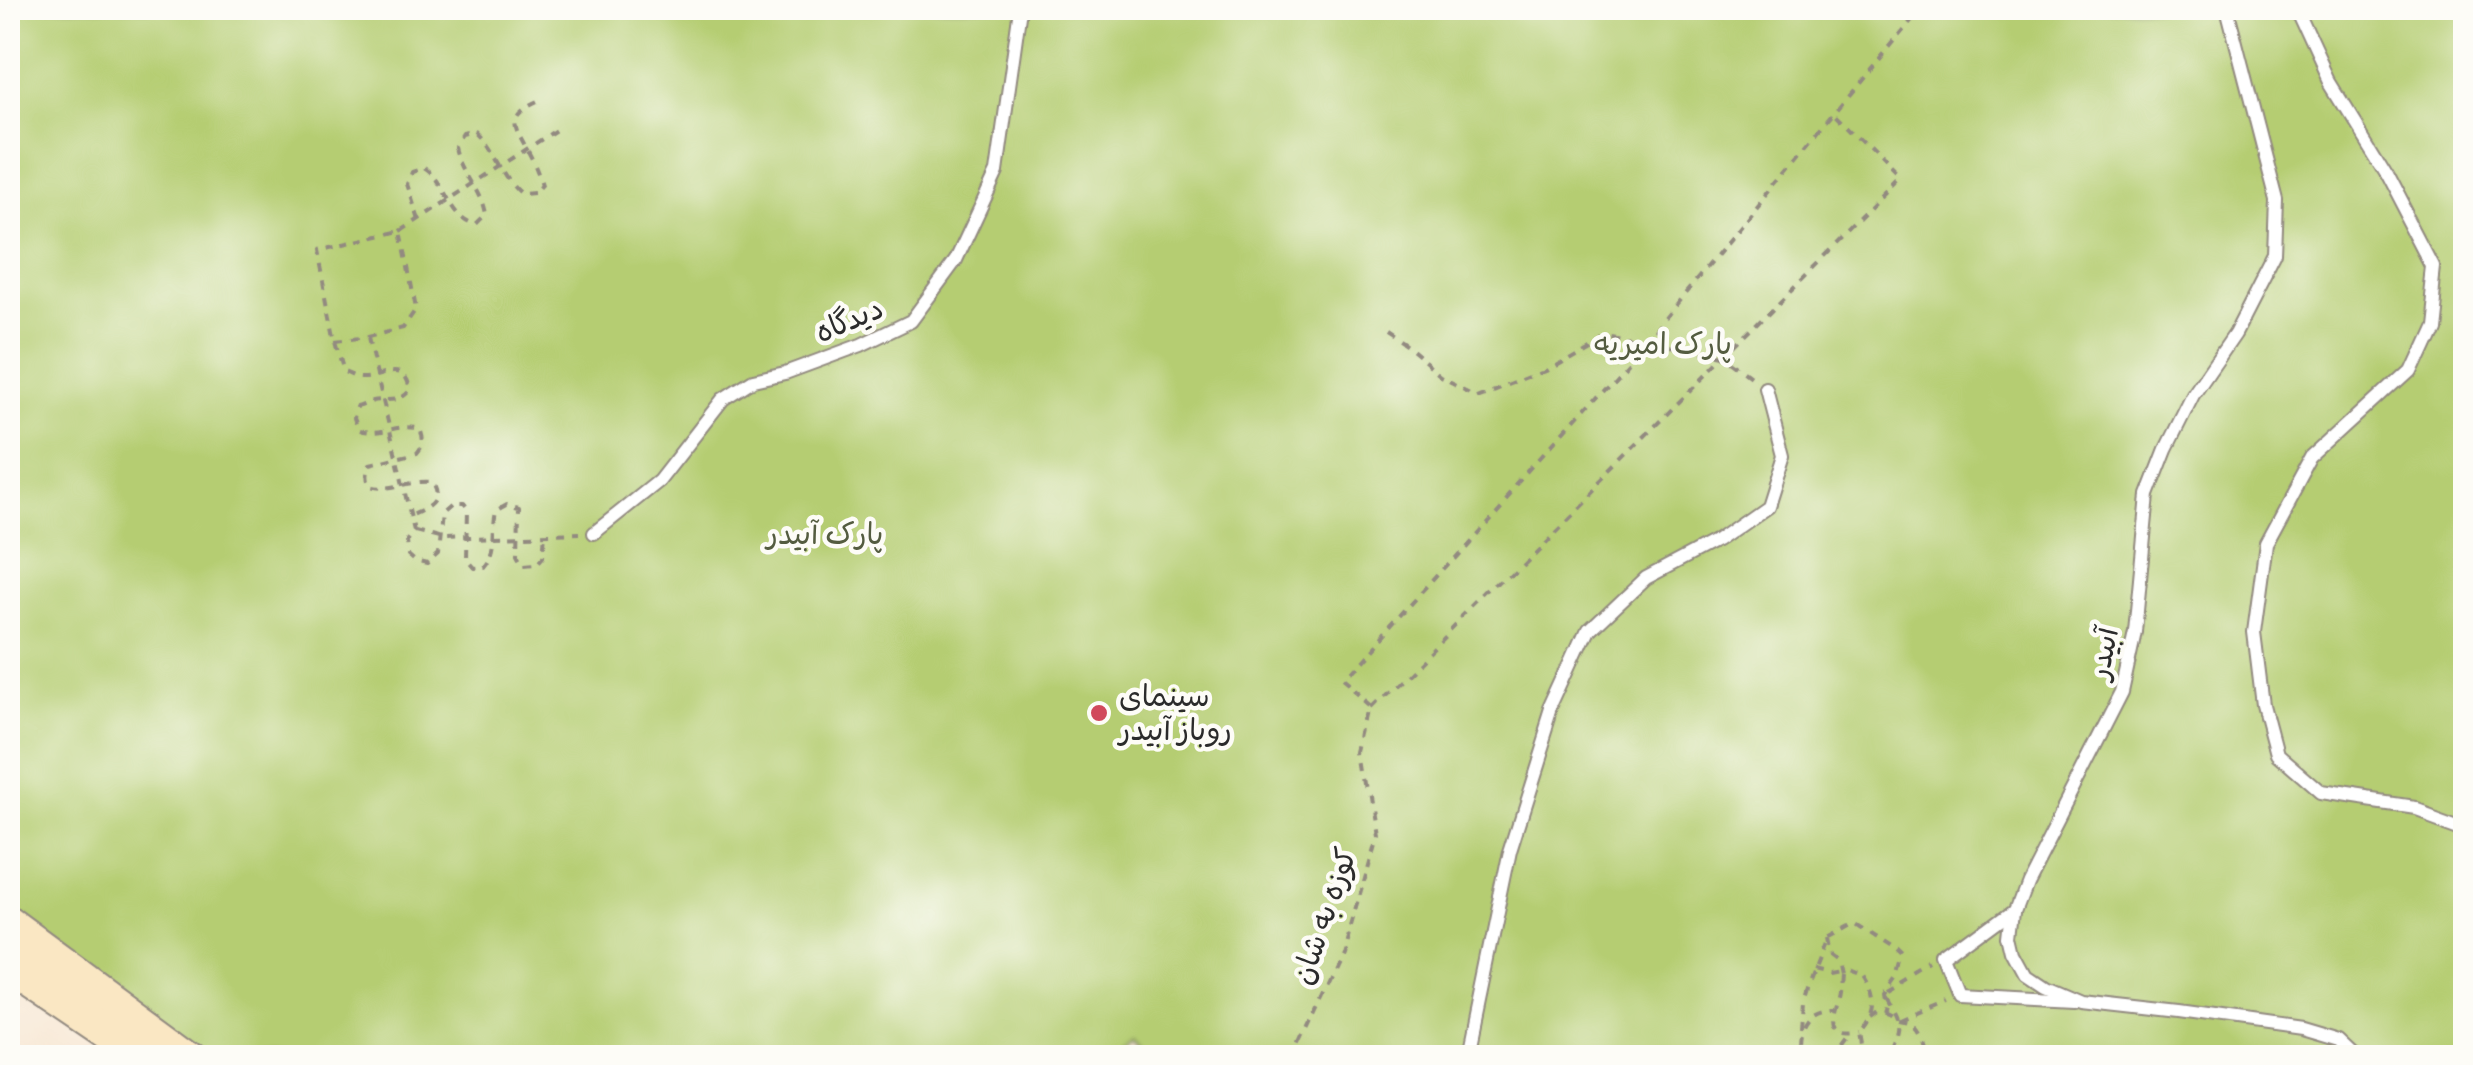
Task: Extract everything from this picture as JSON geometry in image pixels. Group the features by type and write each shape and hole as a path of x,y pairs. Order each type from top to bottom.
{"main road":[{"path":"8,924 190,1058"},
{"path":"8,966 144,1058"}],"lane":[{"name":"دیدگاه","path":"594,533 658,480 724,399 753,380 785,374 910,321 956,260 997,172 1020,8"},
{"name":"آبیدر","path":"2014,909 2122,692 2135,632 2148,495 2166,449 2193,396 2235,334 2275,256 2277,201 2228,8"},
{"path":"2297,8 2330,82 2387,174 2436,267 2430,322 2408,370 2312,458 2266,543 2254,632 2262,705 2276,754 2321,792 2414,807 2466,826"},
{"path":"1467,1058 1510,850 1552,712 1590,631 1646,578 1716,540 1766,506 1782,455 1765,389"},
{"path":"2014,909 1946,960 1960,995 2081,1001 2301,1030 2338,1040 2357,1058"},
{"path":"2014,909 2012,934 2028,974 2081,1001"}],"path":[{"path":"1835,113 1902,180 1372,709 1340,682 1648,340 1920,8"},
{"path":"420,220 406,184 412,172 424,168 433,174 466,223 478,225 487,214 484,201 460,159 458,148 464,137 477,134 488,144 511,185 521,194 535,193 542,185 515,130 516,118 524,106 542,99"},
{"path":"410,516 433,504 437,497 431,482 403,483 386,490 370,486 367,479 370,464 417,453 424,438 420,430 411,426 369,434 358,428 354,418 357,407 404,398 410,390 409,381 403,374 390,372 362,379 344,372 317,250 402,231 559,128"},
{"path":"335,341 404,328 416,309 402,231"},
{"path":"1386,332 1441,374 1479,393 1544,367 1604,332 1724,357 1765,389"},
{"path":"368,337 414,531"},
{"path":"414,531 407,540 408,555 427,564 438,554 442,514 451,506 462,506 466,512 465,558 472,568 483,566 492,556 496,510 507,504 519,506 518,554 524,565 537,564 543,557 545,534"},
{"path":"414,531 441,538 594,533"},
{"name":"کوزه به شان","path":"1293,1058 1341,954 1376,833 1362,752 1372,709"},
{"path":"1803,1058 1804,1003 1813,969 1827,938 1851,924 1903,958 1897,978 1885,995 1885,1013"},
{"path":"1813,969 1828,973 1841,972 1847,970 1855,972 1867,983 1874,1007 1868,1024 1860,1032 1843,1033 1832,1019 1840,996 1841,972 1838,960 1830,954 1827,938"},
{"path":"1885,995 1946,960"},
{"path":"1885,995 1900,1020 1889,1058"},
{"path":"1900,1020 1960,995"},
{"path":"1802,1028 1804,1022 1820,1012 1834,1010"},
{"path":"1870,1017 1877,1012 1885,1013 1909,1022 1917,1029 1926,1058"},
{"path":"1859,1058 1860,1032"},
{"path":"1832,1058 1850,1034"}],"green space":[{"name":"پارک آبیدر","path":"8,8 2465,8 2465,1057 1159,1058 1134,1035 1102,1058 204,1057 8,913"}],"place":[{"name":"سینمای روباز آبیدر","path":"1099,713"}],"park label":[{"name":"پارک امیریه","path":"1663,344"}]}
